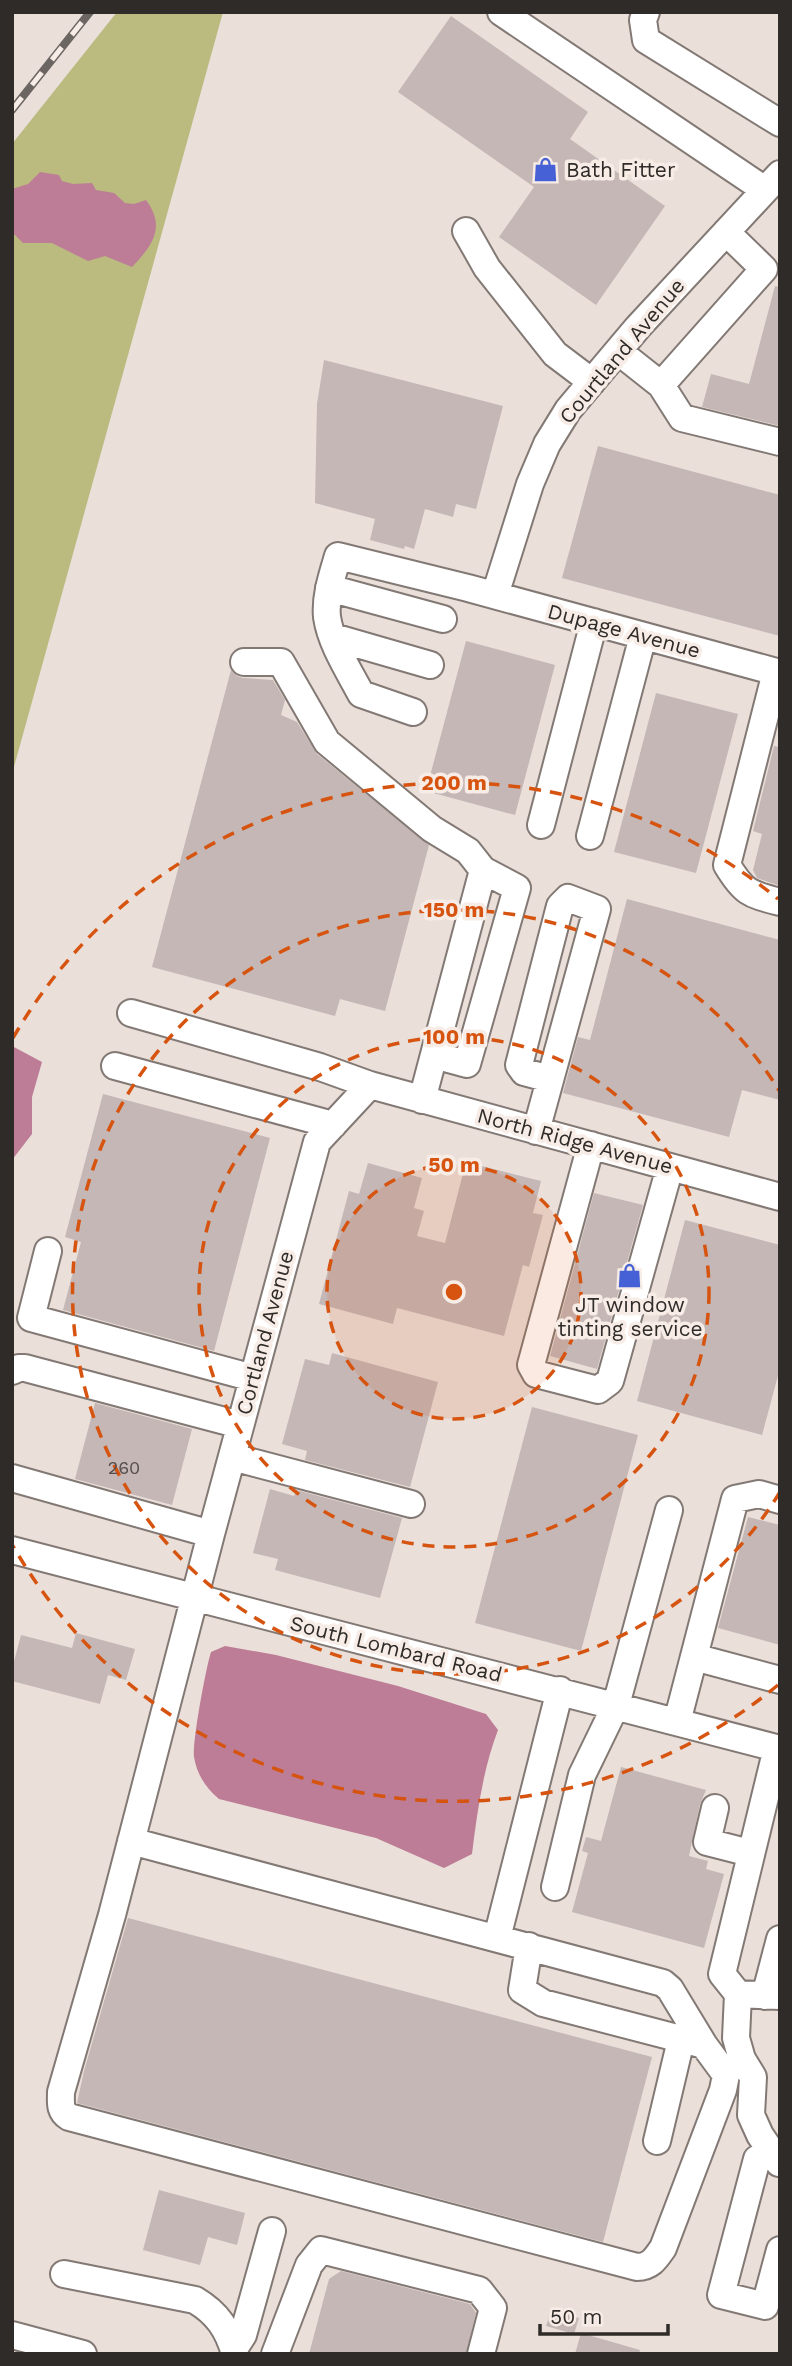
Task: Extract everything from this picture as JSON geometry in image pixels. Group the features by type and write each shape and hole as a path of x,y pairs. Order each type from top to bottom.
{"street":[{"path":"501,12 772,182"},
{"path":"646,12 643,20 646,40 780,123"},
{"name":"Courtland Avenue","path":"495,596 530,484 547,444 568,410 772,182"},
{"path":"466,231 487,268 555,354 592,382"},
{"path":"661,385 764,269 726,232"},
{"path":"618,351 661,385 682,418 780,442"},
{"name":"Dupage Avenue","path":"329,589 338,556 468,588 778,673"},
{"path":"413,712 361,694 333,637 327,617 329,589 443,619"},
{"path":"541,825 594,622"},
{"path":"590,836 642,636"},
{"path":"333,637 430,665"},
{"path":"244,662 281,662 327,742 432,829 468,850 483,870 517,888 467,1064 434,1055"},
{"path":"778,673 727,865 736,880 752,895 780,902"},
{"path":"422,1100 483,870"},
{"path":"536,1131 597,909 568,898 560,906 519,1065 524,1072 550,1079"},
{"name":"North Ridge Avenue","path":"131,1013 320,1067 422,1100 780,1197"},
{"path":"115,1066 333,1125"},
{"name":"Cortland Avenue","path":"370,1085 317,1142 131,1841 61,2092 61,2106 64,2114 69,2117 643,2267 651,2264 663,2248 723,2090 726,2075 693,2042"},
{"path":"591,1145 531,1365 536,1374 598,1390 610,1381 670,1167"},
{"path":"48,1251 31,1318 253,1378"},
{"path":"12,1371 25,1368 240,1426"},
{"path":"232,1457 411,1504"},
{"path":"12,1478 211,1534"},
{"path":"677,1722 735,1499 759,1494 780,1500"},
{"path":"555,1887 582,1775 616,1705 669,1510"},
{"name":"South Lombard Road","path":"12,1550 194,1599 560,1690 778,1749"},
{"path":"694,1657 780,1680"},
{"path":"497,1938 560,1690"},
{"path":"778,1749 722,1974 738,1994 736,2038 742,2059 753,2077 751,2115 760,2135 775,2157 757,2159 721,2295 765,2306 780,2250"},
{"path":"715,1808 707,1842 750,1853"},
{"path":"131,1841 663,1983 670,1989 693,2042 657,2141"},
{"path":"738,1994 772,1996 780,1939"},
{"path":"529,1947 522,1990 542,2003 693,2042"},
{"path":"234,2351 243,2335 272,2231"},
{"path":"275,2354 309,2265 321,2250 479,2290 493,2308 481,2354"},
{"path":"64,2274 195,2300 211,2309 224,2326 234,2351"},
{"path":"12,2335 83,2354"}],"shaded area":[{"path":"117,12 223,12 12,774 12,144"},
{"path":"40,172 59,175 62,181 73,184 92,183 96,190 114,193 125,203 134,204 146,200 152,210 156,228 150,244 132,267 105,256 88,261 52,243 23,243 12,232 12,189 28,184"},
{"path":"12,1046 42,1062 32,1097 32,1134 12,1160"},
{"path":"225,1646 276,1655 398,1686 486,1714 498,1730 484,1776 472,1854 444,1868 376,1838 219,1799 206,1786 200,1775 195,1764 194,1749 211,1652"}],"building":[{"path":"451,16 588,112 570,139 665,206 596,305 499,237 534,187 398,92"},
{"path":"775,286 780,287 780,426 702,407 711,374 749,384"},
{"path":"324,360 503,406 476,509 456,504 453,517 425,509 414,549 405,546 404,549 370,540 375,519 315,503 317,404"},
{"path":"598,446 780,495 780,636 562,578"},
{"path":"466,641 555,665 515,815 426,791"},
{"path":"231,670 243,678 273,680 285,700 281,715 297,722 317,754 429,845 385,1011 340,999 335,1016 152,967"},
{"path":"656,693 738,714 696,873 614,852"},
{"path":"774,746 780,747 780,886 757,878 753,870 762,834 753,831"},
{"path":"627,899 780,940 780,1100 742,1090 729,1137 563,1093 578,1037 590,1040"},
{"path":"103,1094 270,1138 214,1351 63,1310 81,1242 65,1237"},
{"path":"466,1162 541,1181 533,1213 543,1215 529,1267 523,1265 504,1336 397,1308 393,1324 319,1304 349,1191 359,1194 368,1163 422,1178 414,1208 424,1211 417,1236 445,1243"},
{"path":"594,1193 643,1205 597,1369 550,1356"},
{"path":"685,1220 780,1245 780,1368 762,1435 637,1401"},
{"path":"332,1353 438,1382 410,1487 305,1460 307,1451 282,1444 305,1359 329,1365"},
{"path":"95,1403 192,1429 172,1505 75,1479"},
{"path":"532,1407 638,1435 581,1651 475,1623"},
{"path":"270,1489 294,1496 296,1490 402,1518 380,1598 275,1570 278,1559 253,1553"},
{"path":"748,1517 780,1525 780,1645 718,1628"},
{"path":"76,1633 135,1649 126,1680 108,1675 100,1704 12,1681 12,1669 21,1635 72,1648"},
{"path":"621,1767 706,1790 700,1804 689,1856 708,1861 706,1869 724,1874 704,1948 572,1912 588,1853 582,1851 586,1837 601,1841"},
{"path":"128,1918 652,2057 603,2242 77,2103"},
{"path":"159,2190 245,2213 237,2245 208,2237 200,2265 143,2250"},
{"path":"341,2271 470,2304 476,2313 466,2354 309,2354 329,2279"},
{"path":"552,2309 579,2318 574,2334 546,2326"},
{"path":"581,2333 640,2350 639,2354 575,2354"}],"railway":[{"path":"12,110 90,12"}],"place":[{"name":"Bath Fitter","path":"546,170"},
{"name":"JT window tinting service","path":"630,1276"}]}
